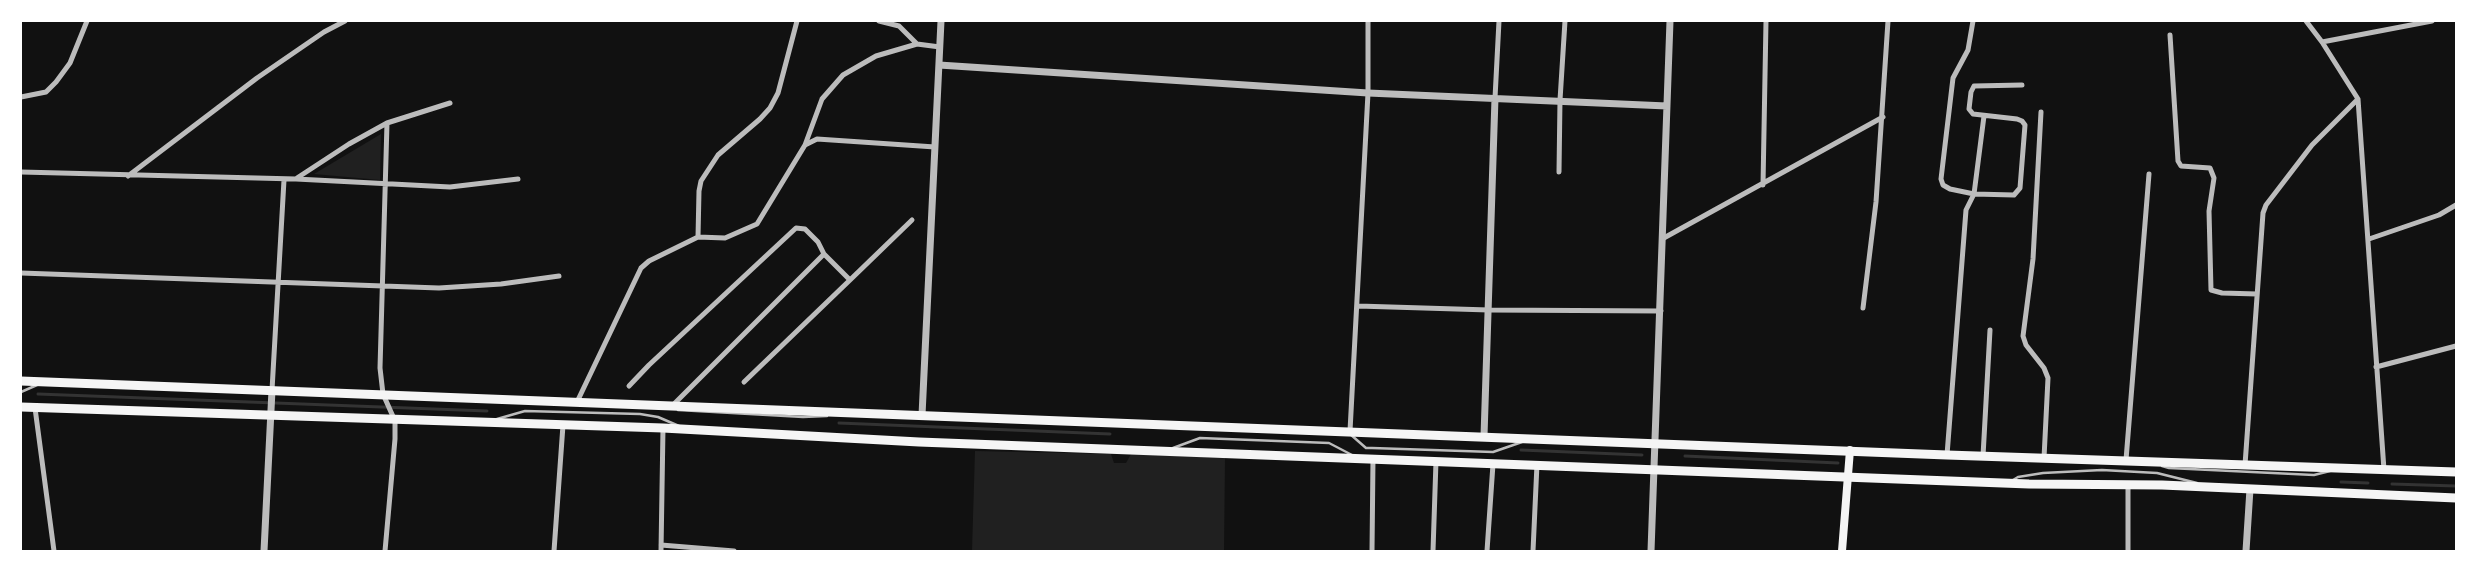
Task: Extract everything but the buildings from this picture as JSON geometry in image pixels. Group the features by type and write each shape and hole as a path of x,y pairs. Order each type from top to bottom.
{"highway":[{"path":"21,381 272,390 385,398 648,404 1530,439 2456,472"},
{"path":"21,407 270,416 393,417 484,423 686,429 919,442 2008,483 2128,484 2456,498"}],"main road":[{"path":"1842,551 1850,450"}],"street":[{"path":"21,97 46,92 56,82 70,63 87,21"},
{"path":"128,176 257,78 324,32 345,21"},
{"path":"698,237 701,181 718,155 770,108 778,93 797,21"},
{"path":"879,21 899,26 917,44"},
{"path":"922,415 941,21"},
{"path":"1350,431 1368,93 1368,21"},
{"path":"1484,436 1499,21"},
{"path":"1559,172 1560,100 1566,21"},
{"path":"1651,551 1670,21"},
{"path":"1763,185 1766,21"},
{"path":"1863,308 1876,202 1888,21"},
{"path":"1972,21 1968,50 1953,78 1941,179 1943,185 1950,190 1974,194 2014,195 2020,188 2025,126 2022,121 1984,116 1970,112 1971,92 1974,86 2022,85"},
{"path":"2306,21 2322,42 2358,99 2384,470"},
{"path":"2322,42 2432,21"},
{"path":"2170,35 2178,162 2181,166 2210,168 2214,178 2209,211 2211,290 2222,293 2257,294"},
{"path":"577,402 641,268 649,261 698,237 725,238 757,224 805,145 822,99 843,76 876,56 917,44 940,48"},
{"path":"939,65 1368,93 1667,106"},
{"path":"2245,465 2263,213 2266,205 2312,145 2358,99"},
{"path":"296,179 349,144 387,123 450,103"},
{"path":"2041,112 2033,259 2023,336 2026,345 2044,368 2048,378 2044,458"},
{"path":"1947,454 1966,210 1974,194 1984,116"},
{"path":"1662,239 1763,185 1883,117"},
{"path":"385,551 396,439 393,417 385,398 380,368 387,123"},
{"path":"805,145 822,138 934,147"},
{"path":"21,172 386,182 450,187 518,179"},
{"path":"2126,460 2149,174"},
{"path":"264,551 284,180"},
{"path":"2369,240 2439,215 2456,205"},
{"path":"744,382 912,220"},
{"path":"630,386 648,365 796,228 805,229 818,242 824,254 850,280"},
{"path":"672,406 824,254"},
{"path":"21,273 278,284 466,288 560,276"},
{"path":"1358,306 1489,310 1661,311"},
{"path":"1983,456 1990,330"},
{"path":"2376,367 2456,346"},
{"path":"35,408 54,551"},
{"path":"554,551 562,425"},
{"path":"663,428 661,548 734,551"},
{"path":"1372,551 1373,458"},
{"path":"1433,551 1436,461"},
{"path":"1487,551 1493,463"},
{"path":"1533,551 1537,464"},
{"path":"2128,484 2128,551"},
{"path":"2246,551 2250,489"}],"lane":[{"path":"21,392 43,382"},
{"path":"648,404 689,412 803,417 869,413"},
{"path":"484,423 525,411 640,414 658,417 686,429"},
{"path":"1350,431 1350,436 1366,448 1493,452 1530,439"},
{"path":"1169,450 1200,438 1329,443 1358,458"},
{"path":"2126,460 2169,468 2314,475 2341,468"},
{"path":"2008,483 2018,477 2043,473 2102,470 2157,472 2215,488"}],"shaded area":[{"path":"381,134 380,180 314,174"},
{"path":"975,451 1111,454 1114,463 1126,463 1131,454 1225,458 1224,551 972,551"}],"waterway":[{"path":"38,394 487,411"},
{"path":"839,423 1110,434"},
{"path":"1521,450 1642,455"},
{"path":"1685,456 1838,463"},
{"path":"2341,482 2368,483"},
{"path":"2392,484 2456,486"}]}
